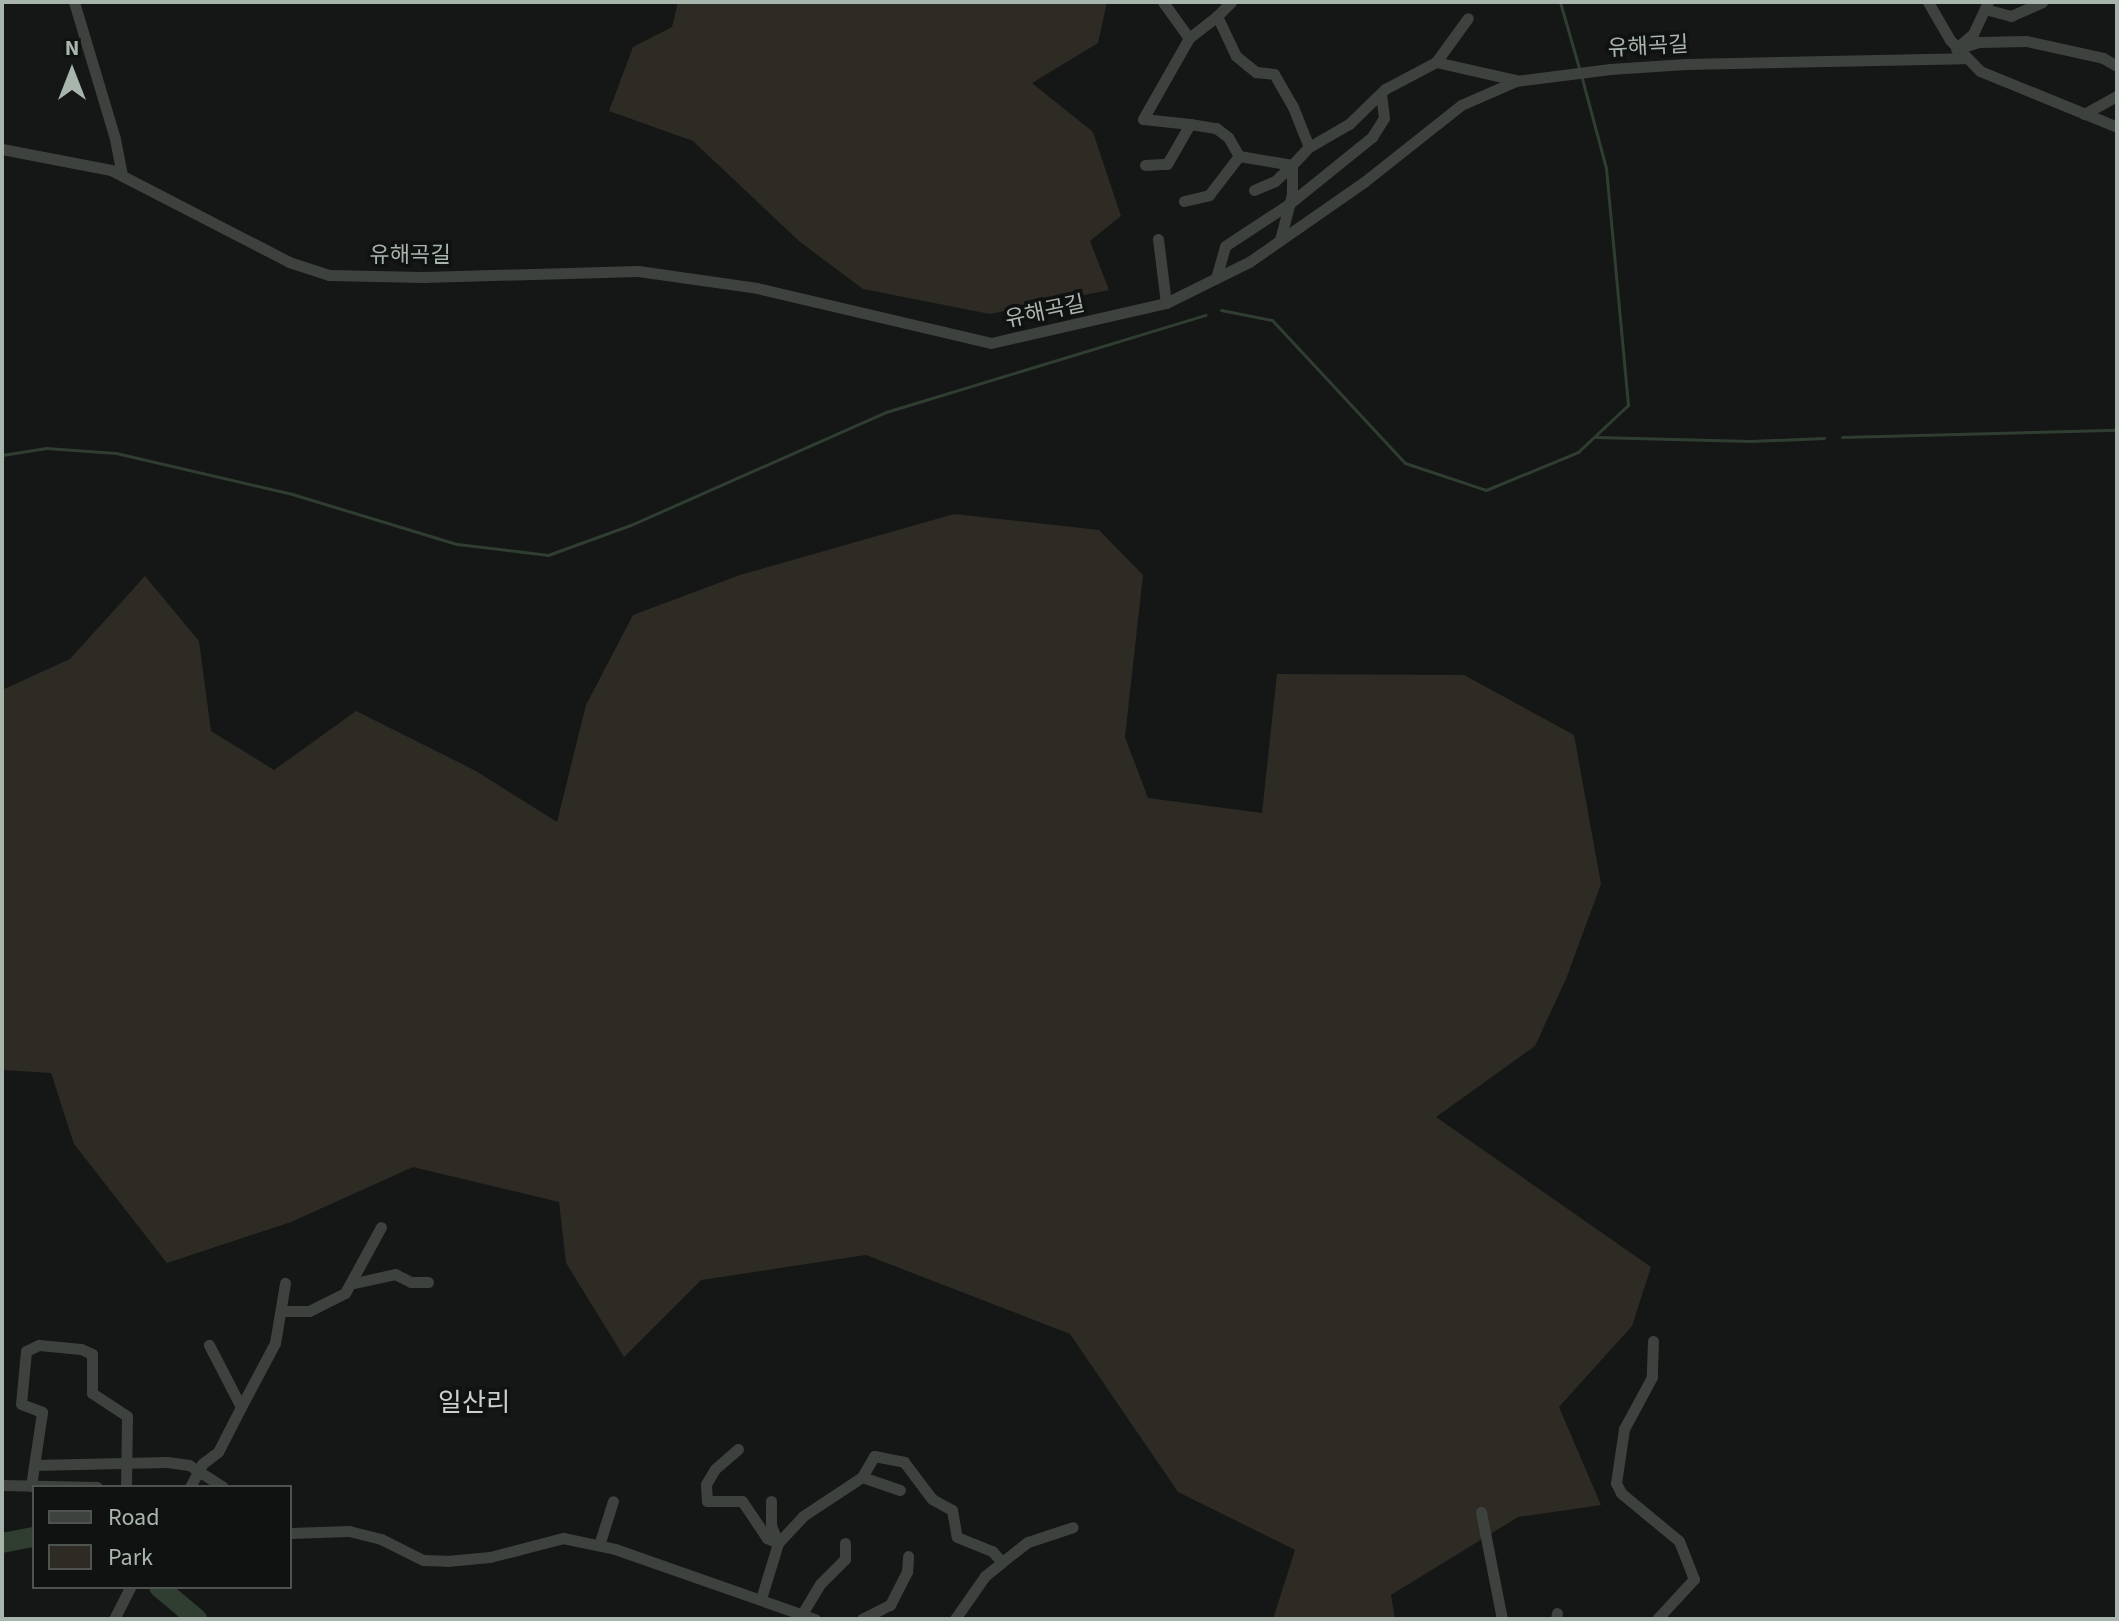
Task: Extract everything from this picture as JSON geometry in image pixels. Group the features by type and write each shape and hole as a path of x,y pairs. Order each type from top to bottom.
{"street":[{"path":"74,2 115,139 122,175"},
{"path":"1163,2 1189,38"},
{"path":"1231,2 1189,38 1143,119 1216,128 1228,137 1239,156"},
{"path":"1928,2 1960,53 2008,85 2117,127"},
{"path":"1960,53 1986,6 2011,16 2042,2"},
{"path":"1217,16 1236,56 1256,72 1274,74 1293,107 1309,147"},
{"path":"1254,190 1275,181 1309,147 1349,124 1381,93 1436,62 1468,18"},
{"name":"유해곡길","path":"2,149 122,175 289,262 329,275 423,277 638,271 757,288 991,343 1166,303 1280,240 1364,182 1461,105 1516,81 1610,69 1960,53 1979,42 2026,41 2103,58 2117,66"},
{"path":"1436,62 1516,81"},
{"path":"1216,278 1225,246 1289,204 1372,137 1384,118 1381,93"},
{"path":"2084,114 2117,96"},
{"path":"1145,165 1167,164 1190,124"},
{"path":"1239,156 1292,165"},
{"path":"1184,201 1209,195 1239,156"},
{"path":"1280,240 1289,204 1292,165"},
{"path":"1158,239 1166,303"},
{"path":"282,1311 309,1311 345,1293 381,1227"},
{"path":"350,1284 395,1274 411,1282 428,1282"},
{"path":"191,1485 199,1470 218,1452 256,1375 269,1358 282,1311 285,1283"},
{"path":"1653,1341 1652,1377 1624,1429 1616,1483 1621,1493 1679,1541 1694,1579 1657,1619"},
{"path":"2,1485 31,1486 42,1412 21,1404 26,1351 39,1345 92,1354 92,1393 127,1416 126,1485"},
{"path":"209,1345 241,1407"},
{"path":"738,1449 715,1469 706,1484 707,1501 742,1501 767,1538 778,1543"},
{"path":"761,1599 778,1543 803,1516 862,1477 874,1456 904,1462 932,1499 952,1510 957,1537 992,1551 1002,1562"},
{"path":"34,1465 126,1460 167,1462 199,1470 220,1485"},
{"path":"862,1477 900,1490"},
{"path":"599,1545 611,1517 613,1501"},
{"path":"771,1501 771,1525 778,1543"},
{"path":"1481,1512 1502,1619"},
{"path":"955,1619 985,1576 1002,1562 1028,1542 1073,1527"},
{"path":"292,1533 349,1531 381,1539 423,1560 447,1561 490,1557 563,1538 599,1545 815,1619"},
{"path":"802,1614 820,1584 845,1559 845,1543"},
{"path":"862,1619 890,1605 907,1572 908,1556"},
{"path":"115,1615 129,1589"}],"green space":[{"path":"678,2 1107,2 1098,43 1032,83 1093,132 1121,216 1090,241 1109,290 990,314 863,289 800,242 693,141 609,111 633,47 672,27"},
{"path":"954,514 1099,530 1143,575 1125,737 1148,798 1262,813 1277,674 1464,675 1574,735 1601,884 1566,979 1535,1046 1436,1117 1651,1267 1632,1326 1559,1407 1601,1505 1518,1517 1391,1595 1395,1619 1273,1619 1295,1550 1178,1492 1070,1334 866,1255 701,1280 624,1357 566,1263 559,1202 413,1167 291,1222 167,1263 74,1144 51,1073 2,1070 2,690 70,659 145,576 199,641 211,731 274,770 356,711 476,771 557,822 586,705 633,615 740,575"}],"waterway":[{"path":"1560,2 1579,68"},
{"path":"1221,310 1272,320 1405,463 1486,490 1578,452 1628,405 1606,168 1581,75"},
{"path":"2,455 46,448 116,453 292,494 457,544 548,555 633,524 886,412 1206,315"},
{"path":"1842,437 2117,430"},
{"path":"1596,437 1751,441 1824,438"},
{"path":"2,1543 32,1537"},
{"path":"161,1589 197,1619"}],"district":[{"name":"일산리","path":"474,1403"}]}
